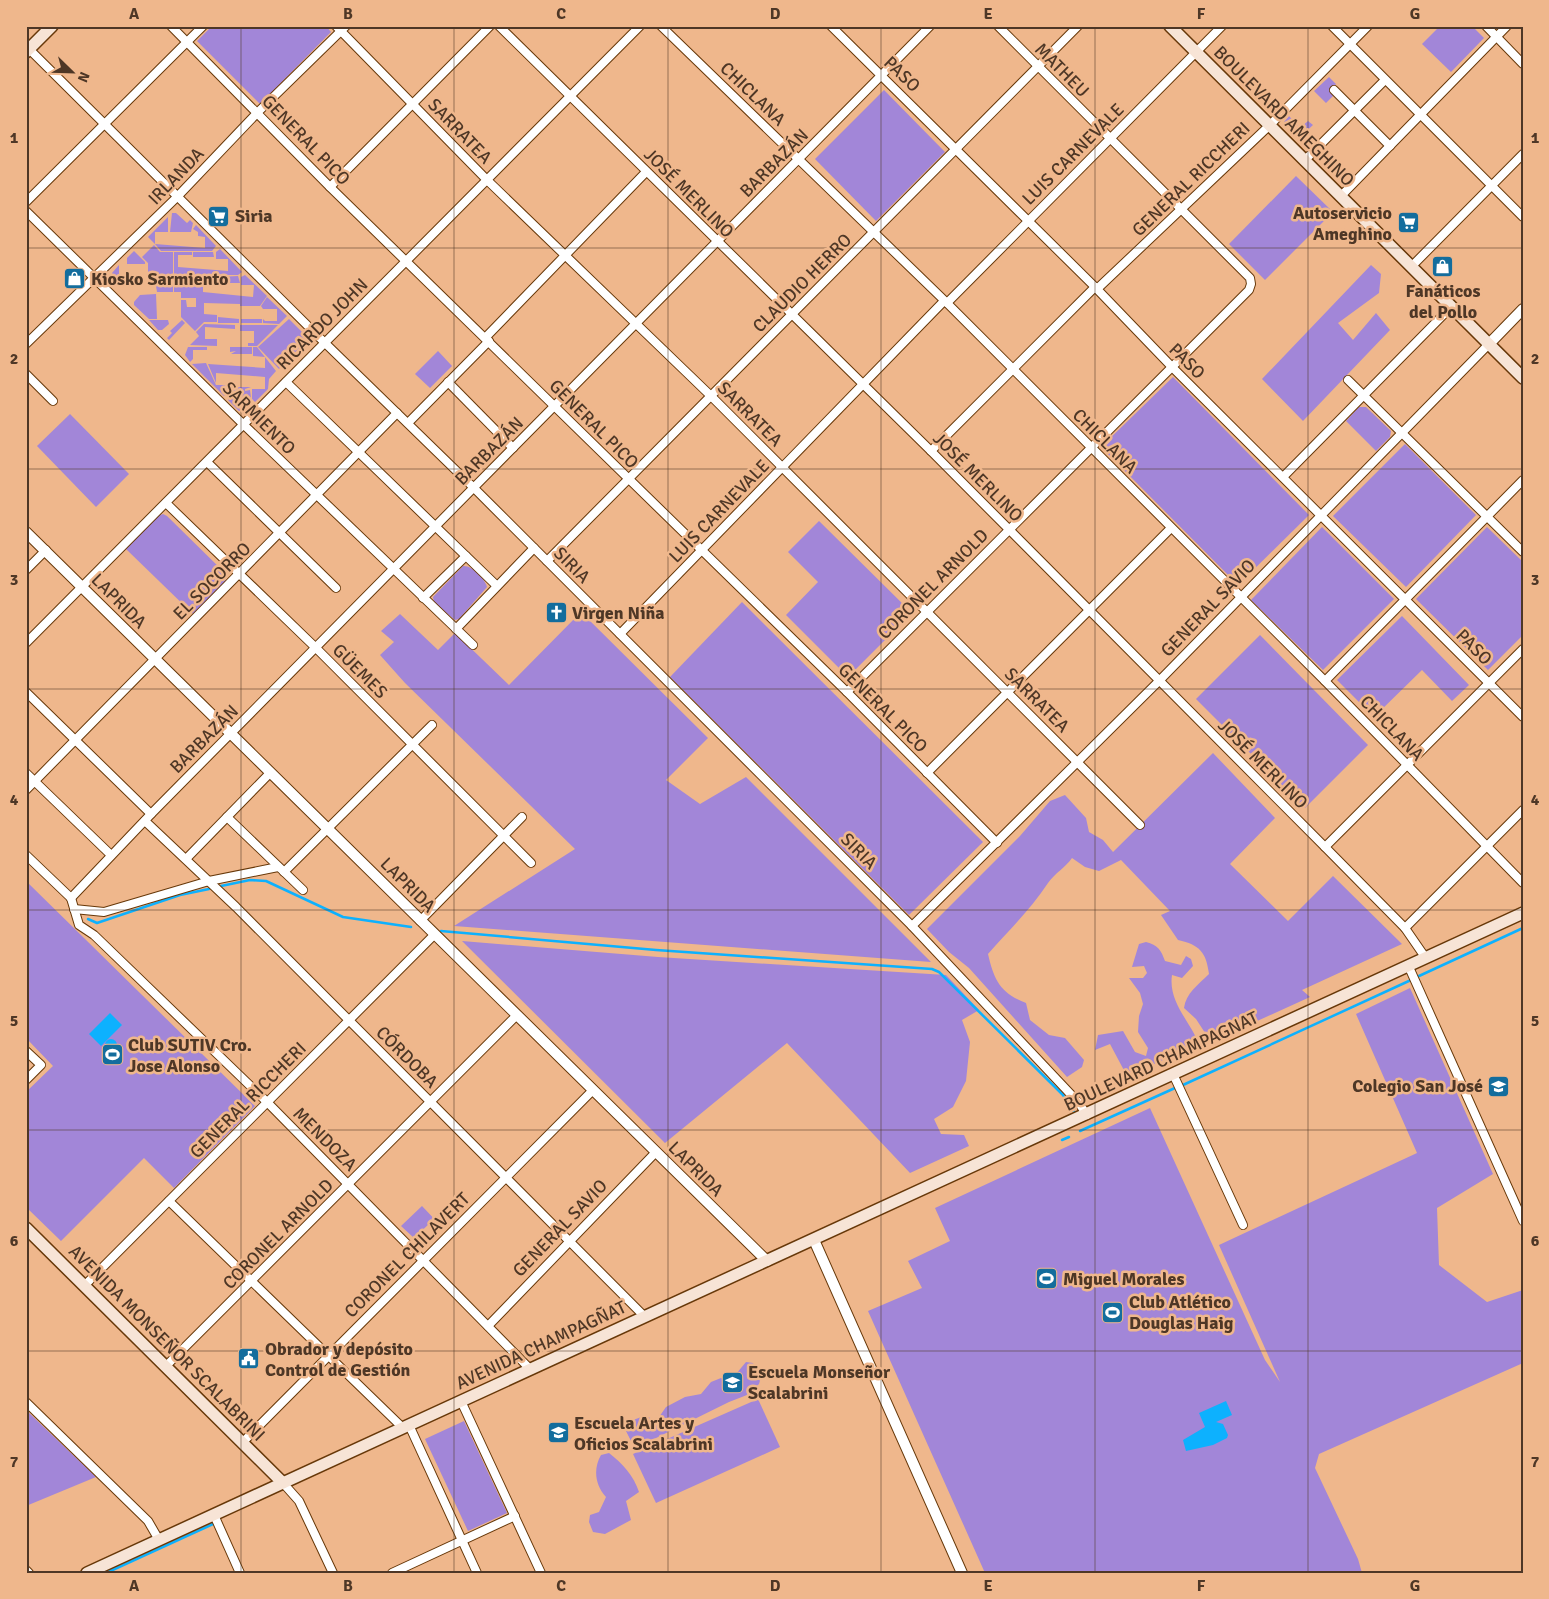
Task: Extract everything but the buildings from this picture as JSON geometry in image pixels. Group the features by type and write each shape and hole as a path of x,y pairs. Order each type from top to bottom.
{"main road":[{"path":"27,49 52,26"},
{"name":"BOULEVARD AMEGHINO","path":"1170,26 1523,378"},
{"name":"BOULEVARD CHAMPAGNAT","path":"814,1240 1523,913"},
{"name":"AVENIDA MONSEÑOR SCALABRINI","path":"27,1230 283,1483"},
{"name":"AVENIDA CHAMPAGÑAT","path":"92,1572 645,1316 814,1240"}],"street":[{"name":"GENERAL PICO","path":"171,26 330,187 555,406 627,480 847,692 997,843"},
{"path":"26,202 203,26"},
{"path":"330,187 490,26"},
{"name":"JOSÉ MERLINO","path":"500,26 931,452 1325,847 1405,928 1425,957"},
{"name":"RICARDO JOHN","path":"26,643 640,26"},
{"name":"CHICLANA","path":"661,26 874,231 1325,681 1523,884"},
{"name":"PASO","path":"831,26 956,148 1096,288 1172,368 1523,717"},
{"name":"BARBAZÁN","path":"71,898 145,820 638,324 930,26"},
{"name":"MATHEU","path":"998,26 1250,278 1252,284"},
{"name":"CLAUDIO HERRO","path":"547,560 1078,26"},
{"name":"LUIS CARNEVALE","path":"620,634 862,384 1222,26"},
{"path":"1332,26 1523,217"},
{"name":"GENERAL RICCHERI","path":"931,452 1012,369 1270,125 1368,26"},
{"path":"1486,26 1523,64"},
{"path":"1340,197 1507,26"},
{"name":"SARRATEA","path":"341,28 487,180 711,396 1140,825"},
{"name":"IRLANDA","path":"26,344 96,278 177,197 341,28"},
{"name":"SIRIA","path":"27,49 547,560 912,926 1078,1102 1087,1115"},
{"path":"1304,161 1385,80"},
{"path":"1334,90 1390,146"},
{"path":"1411,267 1523,154"},
{"path":"408,423 448,382 564,254 646,172"},
{"name":"SARMIENTO","path":"26,210 244,425 473,645"},
{"name":"CORONEL ARNOLD","path":"847,692 1008,529 1172,368 1249,290 1252,284"},
{"path":"1283,477 1451,307"},
{"name":"GENERAL SAVIO","path":"912,926 1159,681 1523,309"},
{"path":"26,374 53,401"},
{"path":"1348,380 1523,552"},
{"path":"286,382 497,586"},
{"path":"448,382 513,448"},
{"name":"EL SOCORRO","path":"26,790 397,413"},
{"path":"207,462 336,588"},
{"path":"1325,681 1523,480"},
{"name":"GÜEMES","path":"166,503 316,648 530,863"},
{"path":"927,773 1170,528"},
{"name":"LAPRIDA","path":"26,532 767,1261"},
{"path":"456,629 534,548"},
{"path":"26,570 46,550"},
{"path":"424,598 466,556"},
{"path":"1325,847 1523,649"},
{"path":"26,692 151,814"},
{"path":"74,909 104,912 209,881 281,869 328,828 432,725"},
{"path":"26,773 111,855"},
{"path":"186,860 270,773"},
{"path":"1405,928 1523,810"},
{"path":"227,817 303,890"},
{"path":"420,921 522,817"},
{"name":"CÓRDOBA","path":"145,820 209,881 645,1316"},
{"path":"26,855 71,898"},
{"name":"MENDOZA","path":"71,898 79,925 94,935 267,1102 530,1369"},
{"name":"GENERAL RICCHERI","path":"84,1286 434,935"},
{"path":"1408,965 1523,1220"},
{"name":"CORONEL ARNOLD","path":"165,1367 517,1015"},
{"path":"26,1051 41,1066 26,1080"},
{"path":"1173,1074 1243,1225"},
{"name":"CORONEL CHILAVERT","path":"242,1443 328,1354 507,1178 593,1090"},
{"name":"GENERAL SAVIO","path":"488,1326 656,1152"},
{"path":"169,1200 406,1427 477,1573"},
{"path":"814,1240 962,1573"},
{"path":"461,1401 541,1573"},
{"path":"26,1402 148,1522 159,1540"},
{"path":"283,1483 299,1501 333,1573"},
{"path":"214,1515 240,1573"},
{"path":"392,1573 515,1516"},
{"path":"26,1570 29,1573"}],"shaded area":[{"path":"212,26 326,26 331,32 260,104 197,41"},
{"path":"1440,26 1472,26 1484,38 1451,72 1422,44"},
{"path":"1329,77 1336,84 1330,91 1334,95 1326,103 1314,91"},
{"path":"884,90 945,152 876,221 815,159"},
{"path":"1289,116 1300,128 1308,121 1313,125 1299,138 1284,122"},
{"path":"1296,176 1333,212 1265,280 1229,244"},
{"path":"172,213 176,213 187,223 190,220 193,223 191,232 170,232"},
{"path":"168,217 168,232 155,232 155,244 148,237"},
{"path":"196,225 216,246 212,251 161,251 155,244 205,248 205,237 198,236 198,232 193,229"},
{"path":"154,245 160,252 173,252 173,276 164,277 164,285 173,285 173,292 157,292 156,286 148,286 148,263 142,257"},
{"path":"220,249 242,272 238,275 174,275 174,252 192,252 192,255 178,255 178,267 228,271 228,259 216,259 216,252"},
{"path":"134,251 145,264 127,264 127,258"},
{"path":"193,252 213,252 214,257 193,257"},
{"path":"119,265 119,284 115,284 112,281 112,273"},
{"path":"1371,265 1381,274 1379,293 1338,323 1353,340 1376,313 1390,330 1303,421 1262,379"},
{"path":"245,275 267,296 260,306 204,303 204,314 217,315 217,322 204,322 195,331 181,317 181,300 186,300 187,307 196,307 196,298 181,298 181,292 174,292 174,276 217,276 217,281 203,281 203,292 253,297 254,285 241,285 241,277"},
{"path":"238,276 240,283 219,283 219,277"},
{"path":"156,294 157,319 149,319 134,305 134,302 140,295"},
{"path":"267,297 287,316 279,324 263,323 263,319 265,321 277,321 277,309 263,309 261,306"},
{"path":"218,317 239,319 239,323 218,323"},
{"path":"241,319 262,319 262,323 241,323"},
{"path":"289,319 305,335 305,342 279,369 258,347"},
{"path":"149,320 168,320 169,324 162,330 158,330"},
{"path":"182,320 185,323 169,340 167,338 172,333 170,331"},
{"path":"204,324 235,325 235,329 205,327 205,339 217,339 217,346 190,345 199,336 196,332"},
{"path":"240,325 278,325 257,346 248,346 248,343 254,343 254,331 240,331"},
{"path":"188,347 207,347 207,350 193,350 193,359 190,362 185,355"},
{"path":"230,347 252,347 252,354 231,354 236,351 230,352"},
{"path":"253,347 257,347 265,357 253,356"},
{"path":"438,351 452,366 430,388 415,374"},
{"path":"265,357 276,371 269,379 268,389 255,402 252,399 252,389 265,389 265,377 216,373 216,383 208,364 265,368"},
{"path":"206,363 216,385 227,385 222,386 223,389 228,387 228,393 224,396 192,364"},
{"path":"1173,377 1309,515 1238,585 1101,447"},
{"path":"230,387 251,387 245,389 245,391 250,390 252,406 247,410 239,411 228,400"},
{"path":"1359,407 1366,407 1391,431 1390,437 1376,451 1346,421"},
{"path":"70,414 129,474 96,507 37,446"},
{"path":"1405,444 1476,515 1406,587 1333,516"},
{"path":"163,514 226,574 226,581 193,614 126,549 158,516"},
{"path":"819,521 912,613 848,677 786,615 818,582 788,552"},
{"path":"1322,527 1394,599 1323,670 1251,600"},
{"path":"1487,527 1523,562 1523,635 1488,670 1416,599"},
{"path":"463,566 467,566 478,573 487,587 459,619 455,620 434,603 433,597"},
{"path":"742,602 983,842 909,915 670,677"},
{"path":"581,612 708,738 666,780 700,804 746,777 931,962 454,926 575,849 405,683 380,655 394,642 381,631 400,614 438,650 455,633 509,685"},
{"path":"1402,616 1469,685 1452,701 1422,670 1374,717 1337,680"},
{"path":"1260,635 1368,745 1305,808 1196,699"},
{"path":"1213,753 1275,818 1230,864 1288,921 1333,876 1402,944 1302,990 1310,997 1211,1042 1196,1019 1184,1008 1187,998 1209,974 1206,960 1201,951 1192,944 1178,940 1161,915 1170,911 1121,860 1099,871 1085,867 1072,858 1051,879 1027,911 988,954 996,978 1010,995 1026,1003 1030,1020 1049,1035 1065,1038 1084,1060 1082,1067 1067,1077 969,968 949,952 927,929 1020,836 1050,801 1065,795 1086,818 1089,832 1103,840 1113,852"},
{"path":"26,881 255,1106 174,1188 144,1158 61,1241 26,1207 26,1092 53,1066 26,1038"},
{"path":"462,941 658,957 946,975 979,1010 962,1020 970,1042 966,1081 953,1107 934,1119 941,1134 964,1135 969,1146 910,1173 787,1043 665,1143"},
{"path":"1146,942 1158,949 1165,961 1181,965 1186,956 1191,959 1193,966 1182,978 1172,975 1172,985 1176,1003 1199,1044 1127,1076 1110,1044 1095,1050 1098,1035 1123,1031 1135,1052 1146,1056 1148,1048 1138,1032 1139,1016 1143,1004 1140,993 1129,978 1143,978 1147,973 1144,966 1132,967 1139,944"},
{"path":"1410,988 1493,1174 1437,1208 1439,1265 1487,1302 1523,1290 1523,1363 1319,1454 1315,1468 1358,1559 1362,1573 985,1573 868,1311 922,1288 908,1261 950,1241 935,1208 1150,1108 1265,1360 1280,1382 1219,1245 1417,1153 1356,1014"},
{"path":"422,1206 440,1225 436,1229 430,1223 414,1238 401,1226"},
{"path":"746,1362 753,1363 761,1377 759,1384 747,1395 648,1442 631,1441 624,1427 625,1423 644,1416 657,1420 666,1407 685,1397 701,1394 711,1382 721,1378 726,1381 731,1380"},
{"path":"758,1399 780,1447 656,1503 633,1454"},
{"path":"26,1410 96,1477 26,1506"},
{"path":"464,1421 507,1513 468,1531 425,1439"},
{"path":"609,1453 627,1470 639,1492 626,1501 631,1520 605,1534 593,1532 589,1522 590,1515 599,1512 606,1497 597,1482 596,1471 601,1455"}],"water":[{"path":"110,1013 122,1025 101,1046 89,1034"},
{"path":"111,1039 117,1045 111,1051 105,1045"},
{"path":"1226,1401 1232,1415 1216,1422 1223,1424 1228,1435 1227,1438 1213,1445 1186,1451 1183,1440 1205,1427 1199,1413"}],"waterway":[{"path":"221,886 250,880 266,881 343,917 411,927"},
{"path":"88,919 97,923 180,895 209,889"},
{"path":"1419,976 1523,928"},
{"path":"441,931 656,950 932,969 939,972 1063,1095 1075,1113"},
{"path":"1183,1085 1411,980"},
{"path":"1080,1131 1175,1088"},
{"path":"1062,1140 1069,1137"},
{"path":"106,1573 213,1524"}],"place":[{"name":"Siria","path":"219,216"},
{"name":"Autoservicio Ameghino","path":"1408,223"},
{"name":"Fanáticos del Pollo","path":"1443,266"},
{"name":"Kiosko Sarmiento","path":"75,279"},
{"name":"Virgen Niña","path":"556,613"},
{"name":"Club SUTIV Cro. Jose Alonso","path":"112,1055"},
{"name":"Colegio San José","path":"1499,1086"},
{"name":"Miguel Morales","path":"1047,1279"},
{"name":"Club Atlético Douglas Haig","path":"1113,1312"},
{"name":"Obrador y depósito Control de Gestión","path":"249,1359"},
{"name":"Escuela Monseñor Scalabrini","path":"732,1382"},
{"name":"Escuela Artes y Oficios Scalabrini","path":"558,1433"}]}
